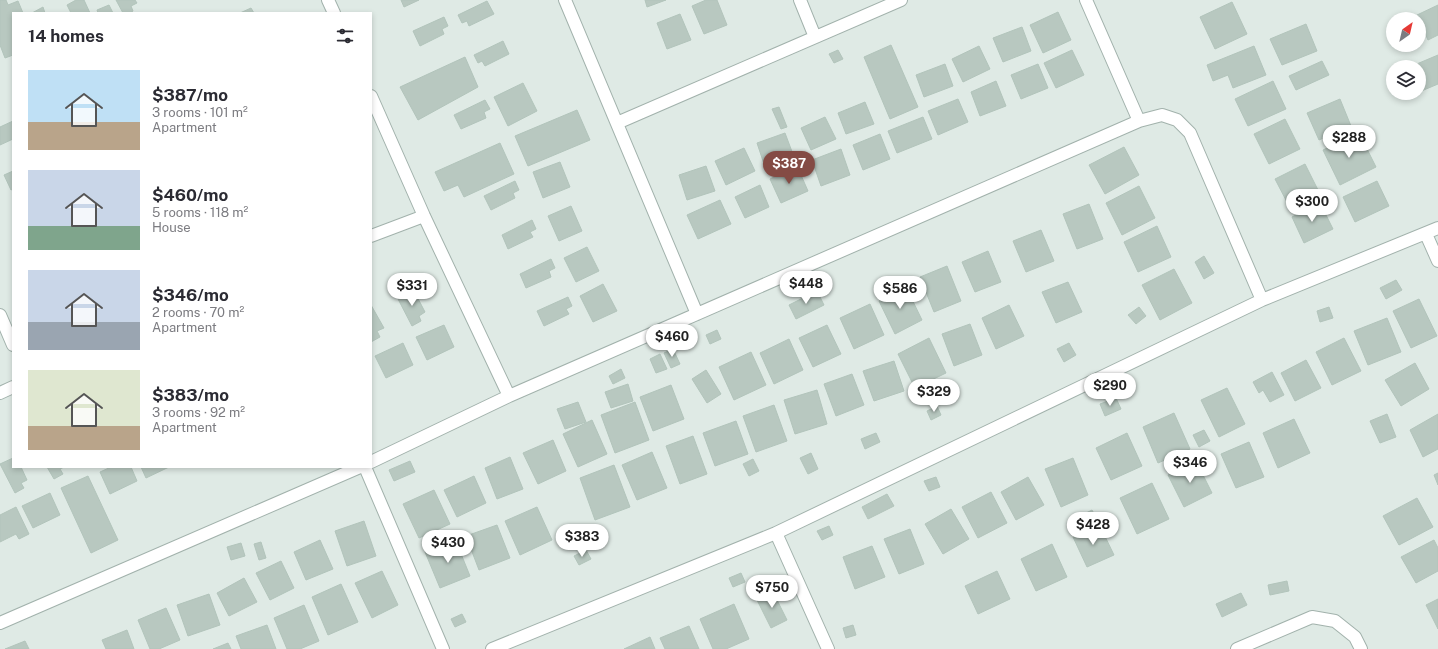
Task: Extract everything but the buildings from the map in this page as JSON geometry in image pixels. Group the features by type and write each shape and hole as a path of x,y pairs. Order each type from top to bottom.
{"street":[{"path":"328,0 334,12"},
{"path":"565,0 697,314"},
{"path":"800,0 815,37"},
{"path":"617,123 901,0"},
{"path":"1086,0 1138,122"},
{"path":"372,98 424,216 510,396"},
{"path":"372,462 510,396 697,314 1138,122 1162,116 1177,120 1190,133 1262,300"},
{"path":"372,236 424,216"},
{"path":"492,649 776,533 1262,300 1438,228"},
{"path":"1426,234 1438,261"},
{"path":"0,315 12,343"},
{"path":"0,393 12,387"},
{"path":"0,622 358,468"},
{"path":"365,468 443,649"},
{"path":"776,533 828,649"},
{"path":"1237,649 1312,617 1335,621 1355,637 1361,649"}]}
